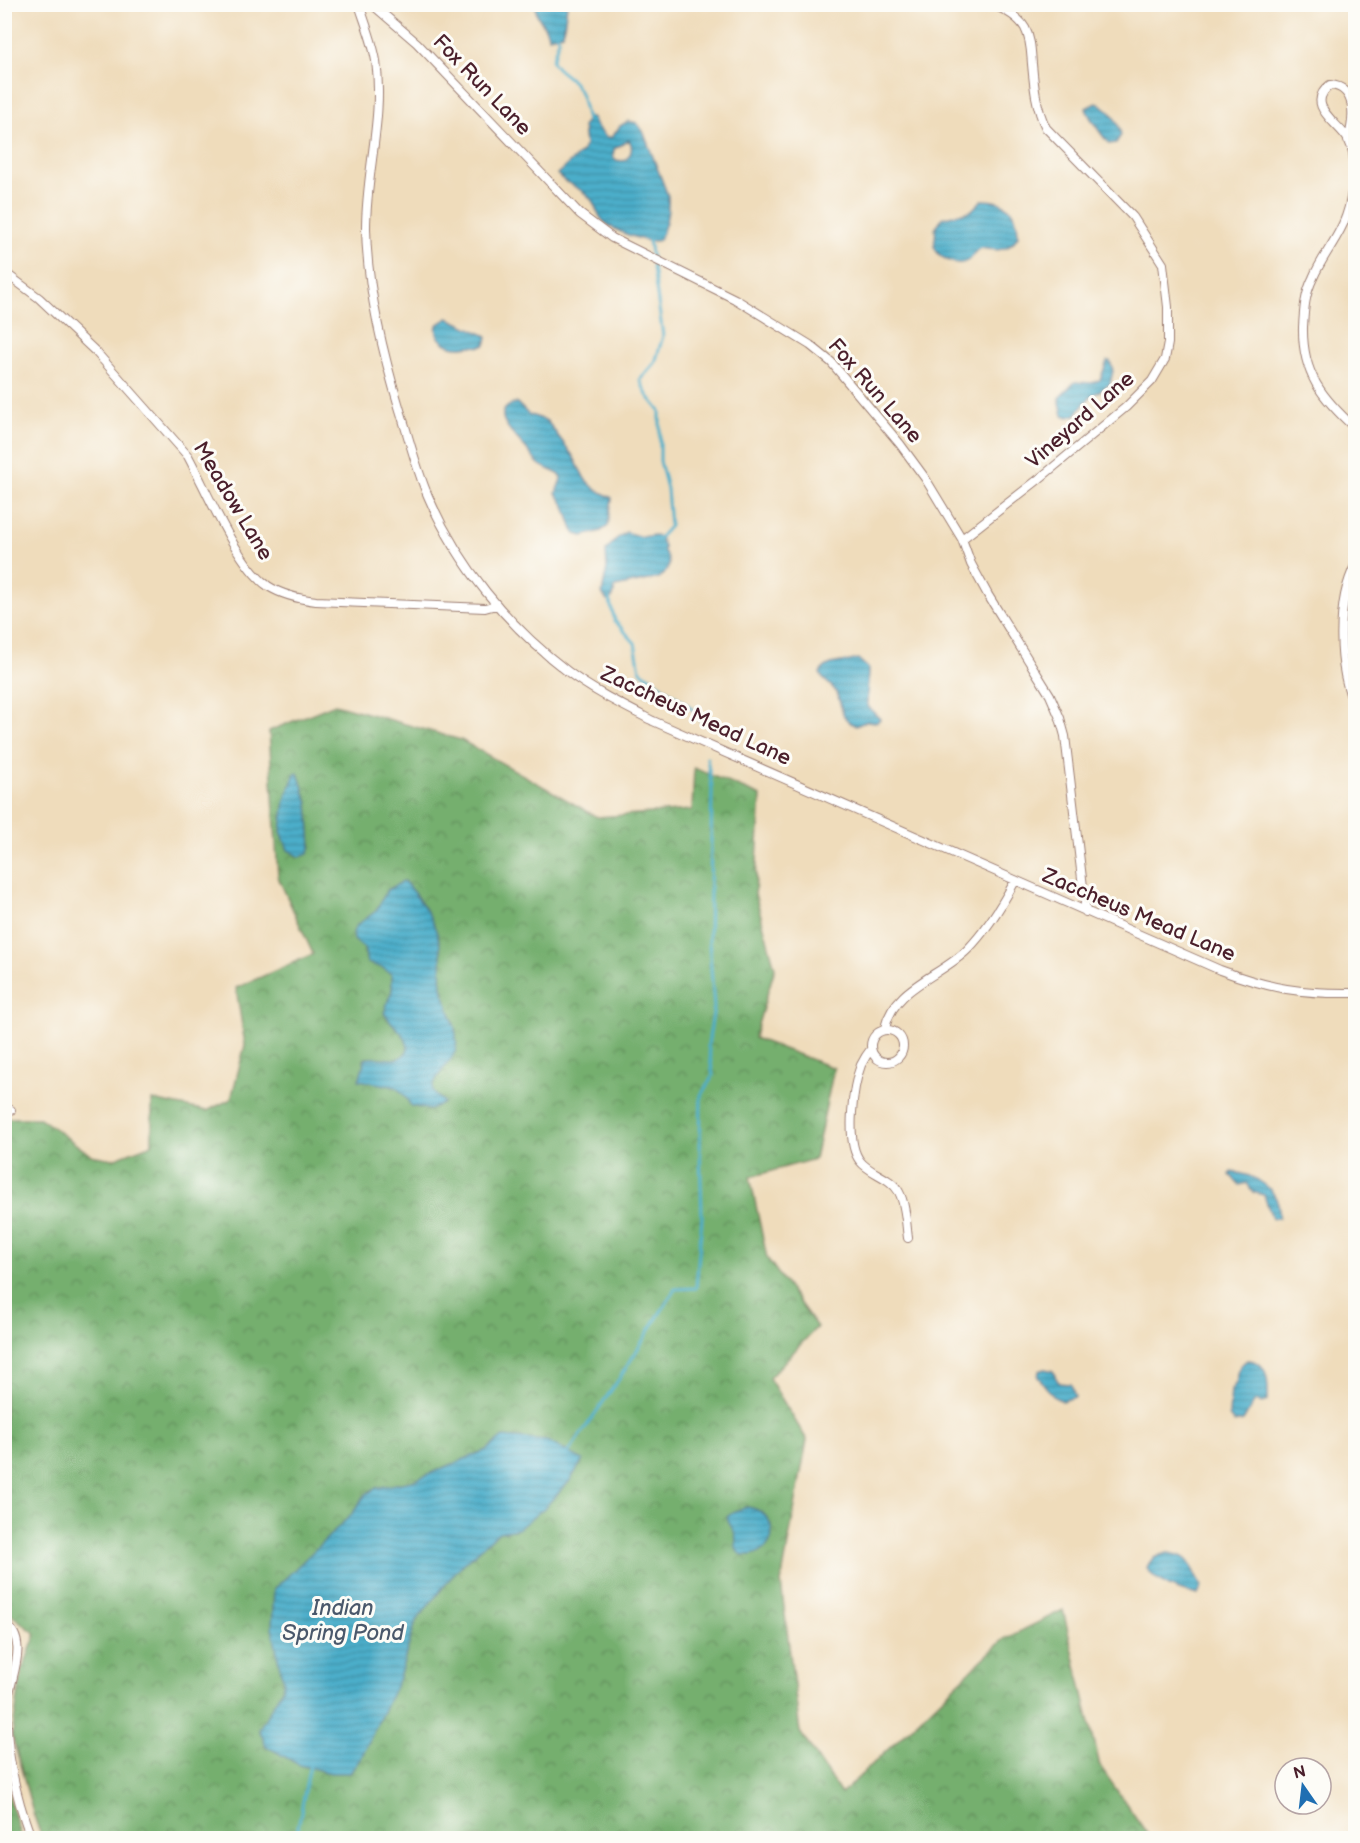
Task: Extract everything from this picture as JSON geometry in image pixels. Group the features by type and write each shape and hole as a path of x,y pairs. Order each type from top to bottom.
{"street":[{"name":"Zaccheus Mead Lane","path":"359,4 372,43 377,78 366,227 368,262 380,336 394,389 428,494 468,567 496,605 528,639 568,673 653,721 1220,970 1253,982 1301,992 1356,993"},
{"name":"Fox Run Lane","path":"368,4 374,6 417,43 588,220 612,238 735,299 810,345 831,362 900,444 925,478 962,539 984,589 1050,695 1060,718 1065,736 1086,912"},
{"name":"Vineyard Lane","path":"962,539 1040,479 1126,407 1160,371 1168,343 1168,307 1162,264 1133,217 1046,128 1035,91 1030,40 1024,26 1004,9 991,4"},
{"path":"1348,140 1352,126 1350,98 1343,89 1330,86 1323,91 1322,106 1333,124 1348,140 1354,160 1353,188 1341,229 1312,279 1304,302 1303,340 1309,372 1318,388 1334,408 1356,429"},
{"name":"Meadow Lane","path":"4,272 65,320 180,446 247,563 258,578 270,587 301,599 316,601 485,608 496,605"},
{"path":"1356,564 1346,589 1342,644 1343,666 1356,708"},
{"path":"885,1029 889,1014 903,997 966,951 1001,906 1015,881"},
{"path":"871,1049 875,1058 885,1062 898,1059 904,1047 900,1035 885,1029 872,1039 871,1049 860,1067 854,1092 852,1120 855,1150 860,1161 894,1184 900,1193 908,1238"},
{"path":"4,1623 11,1627 18,1640 5,1725 11,1770 31,1839"}],"green space":[{"path":"335,704 461,740 597,817 692,810 694,768 761,796 755,894 775,968 754,1038 834,1068 815,1159 750,1177 767,1258 817,1327 769,1378 807,1440 781,1583 800,1732 841,1794 1004,1639 1063,1610 1100,1766 1150,1838 42,1838 12,1735 22,1671 36,1634 5,1610 4,1118 40,1118 91,1155 113,1159 152,1144 152,1100 207,1111 231,1099 245,1045 236,988 313,954 278,877 269,731"},
{"path":"5,1784 22,1838 5,1838"}],"water":[{"path":"536,5 567,5 563,34 548,37 537,14"},
{"path":"1096,103 1109,111 1116,120 1121,135 1116,143 1109,144 1087,112 1086,108"},
{"path":"589,117 592,117 596,126 606,137 612,137 620,126 628,121 637,123 643,131 668,196 664,230 659,240 638,238 611,227 601,218 587,195 557,174 583,151 585,145 583,125","holes":["629,140 631,143 628,157 623,161 616,160 613,156 614,149"]},
{"path":"982,200 998,202 1009,209 1016,220 1018,236 1006,248 993,250 981,248 963,263 944,258 935,246 935,229 942,218 971,211"},
{"path":"448,318 485,335 487,338 485,345 456,347 443,342 438,334 437,325"},
{"path":"1107,361 1110,361 1113,371 1110,384 1090,397 1075,415 1068,417 1063,415 1059,398 1075,382 1092,383 1100,380"},
{"path":"517,403 528,414 547,421 573,456 585,479 595,489 612,498 608,526 601,531 583,536 576,534 573,530 565,506 556,493 561,479 560,475 537,462 505,423 504,411 508,406"},
{"path":"626,532 641,537 654,535 660,537 669,563 665,573 658,578 615,587 613,597 607,601 602,593 607,568 606,551"},
{"path":"858,659 868,668 867,706 880,719 877,722 867,721 856,726 846,719 836,692 820,673 833,664"},
{"path":"295,773 298,773 308,803 311,846 308,854 300,857 288,850 281,831 285,800"},
{"path":"404,881 424,906 437,933 440,943 442,986 457,1041 454,1054 434,1083 434,1093 444,1103 430,1110 411,1106 396,1087 359,1080 365,1059 399,1058 408,1049 405,1038 384,1013 392,990 392,975 383,968 367,963 364,948 354,940 353,932 357,925 376,911 387,890"},
{"path":"1231,1172 1249,1176 1266,1185 1276,1199 1279,1218 1272,1218 1264,1195 1253,1192 1247,1183 1240,1185 1230,1175"},
{"path":"1247,1360 1255,1361 1264,1369 1268,1400 1263,1403 1254,1402 1243,1421 1234,1423 1229,1416 1231,1390 1236,1383 1240,1366"},
{"path":"1045,1369 1053,1371 1059,1382 1071,1384 1075,1397 1062,1401 1054,1397 1038,1377 1039,1371"},
{"name":"Indian Spring Pond","path":"503,1437 547,1441 583,1460 569,1482 543,1509 518,1529 499,1532 457,1570 416,1621 399,1678 361,1758 350,1773 331,1773 299,1765 266,1746 259,1729 282,1689 284,1680 272,1627 274,1589 351,1515 366,1494 376,1488 412,1481 486,1450"},
{"path":"746,1507 764,1514 772,1529 768,1545 751,1555 742,1555 738,1552 735,1534 727,1517"},
{"path":"1168,1553 1183,1557 1191,1565 1202,1586 1198,1595 1170,1586 1156,1578 1147,1568 1153,1559"}],"waterway":[{"path":"556,34 559,39 552,61 578,89 587,121"},
{"path":"649,240 663,336 655,363 640,380 647,395 660,411 660,461 667,489 670,526 659,538"},
{"path":"609,599 615,621 635,643 640,670 699,714 700,720"},
{"path":"568,1453 619,1379 675,1289 696,1288 702,1217 701,1095 713,1076 708,1045 714,1007 709,942 712,788 707,758"},
{"path":"296,1838 310,1764"}]}
